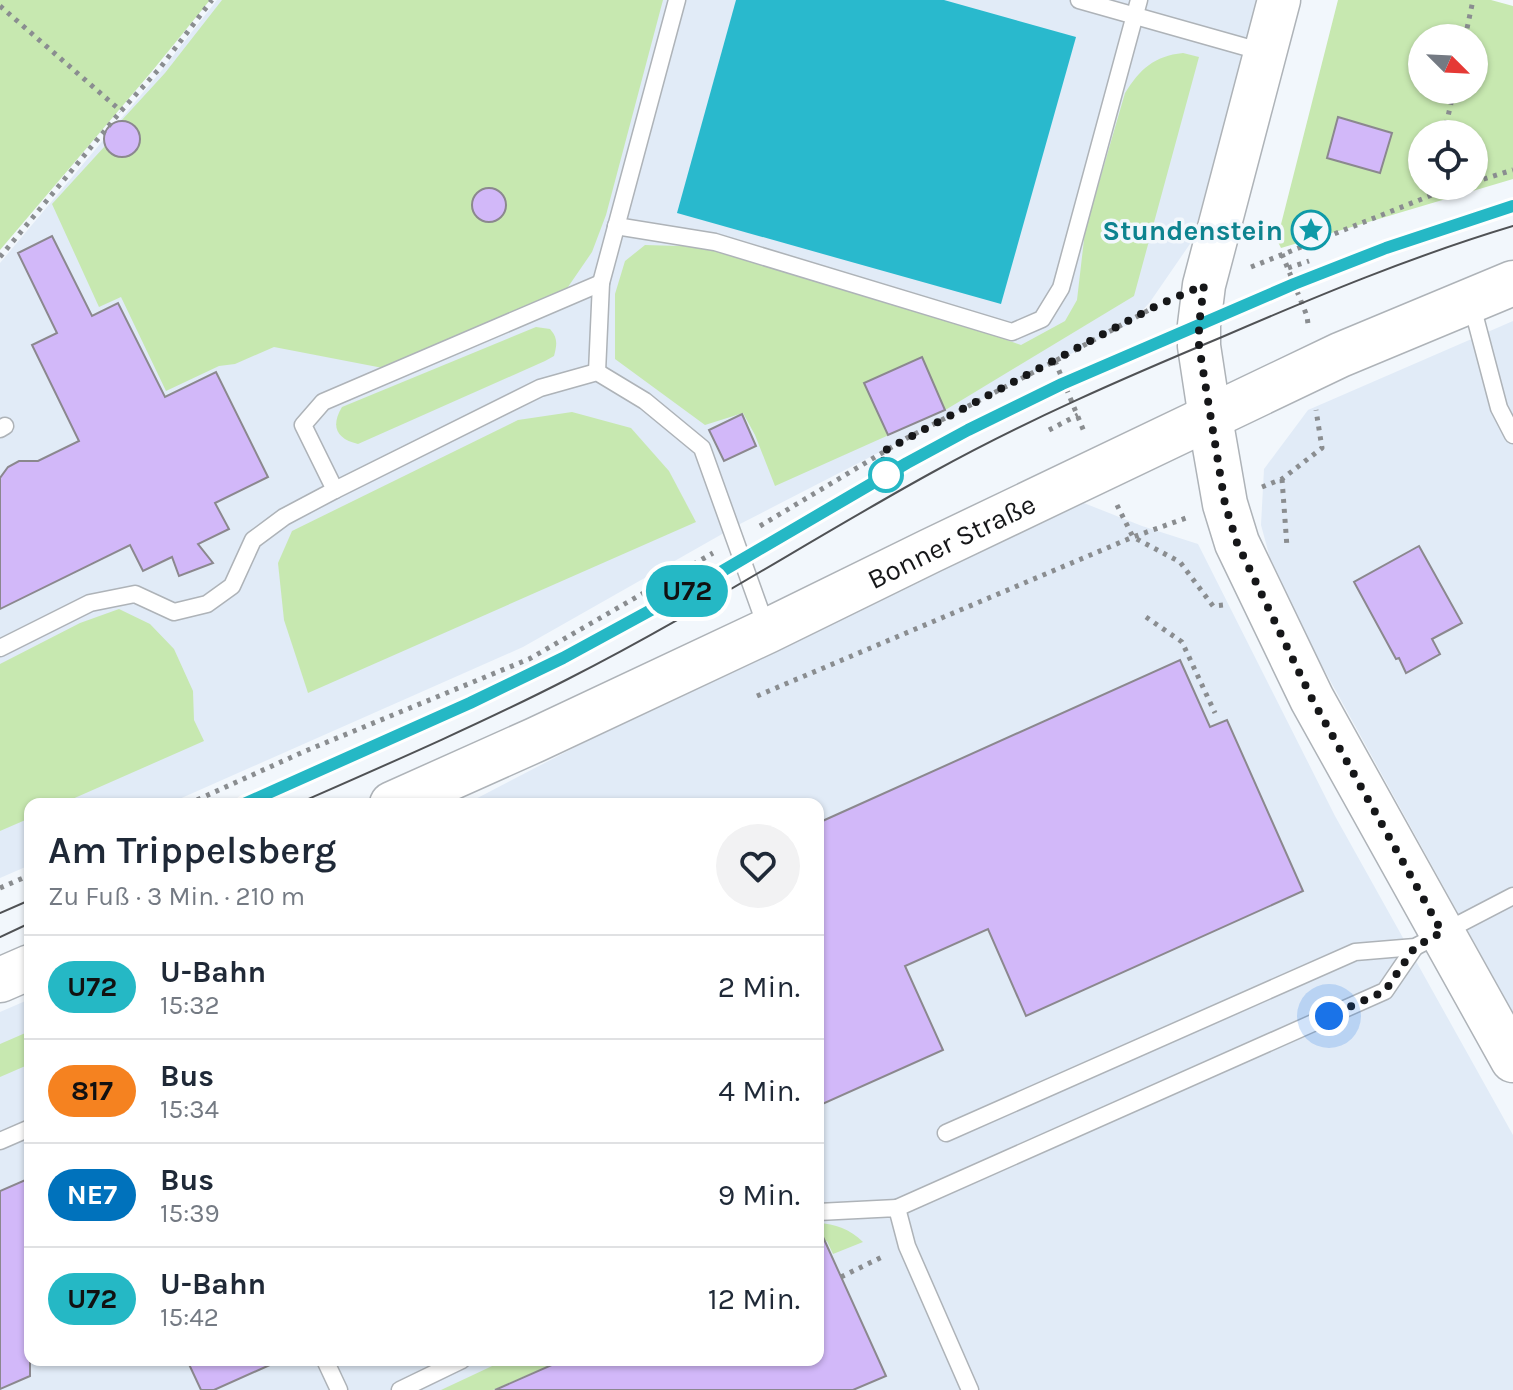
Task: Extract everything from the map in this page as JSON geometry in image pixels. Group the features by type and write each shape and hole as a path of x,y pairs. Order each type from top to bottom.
{"main road":[{"name":"Bonner Straße","path":"405,798 767,631 1340,355 1513,283"},
{"path":"1210,418 1225,504 1237,543 1429,939 1513,1060"},
{"path":"0,980 24,970"}],"street":[{"path":"1210,418 1199,346 1204,285 1279,0"}],"lane":[{"path":"597,372 601,283 677,0"},
{"path":"1079,0 1136,8 1264,53"},
{"path":"616,226 715,242 1012,332 1042,319 1061,288 1136,8"},
{"path":"335,490 303,425 323,402 601,283"},
{"path":"1470,301 1499,408 1513,435"},
{"path":"0,648 90,603 135,594 174,612 207,604 232,586 253,540 284,517 540,388 597,372 645,401 702,448 767,631"},
{"path":"946,1133 1355,952 1429,939 1513,896"},
{"path":"824,1212 897,1208 1385,991 1429,939"},
{"path":"0,1141 24,1131"},
{"path":"897,1208 907,1246 970,1390"},
{"path":"328,1366 339,1390"},
{"path":"400,1390 450,1366"}],"path":[{"path":"0,257 160,68 212,0"},
{"path":"1468,24 1473,0"},
{"path":"0,6 121,111"},
{"path":"1488,178 1513,170"},
{"path":"201,798 303,752 529,659 907,438 1156,306 1415,200"},
{"path":"1282,254 1307,316 1311,369"},
{"path":"1288,268 1309,261"},
{"path":"1049,430 1078,415"},
{"path":"757,696 1133,537"},
{"path":"1146,617 1182,642 1215,713"},
{"path":"0,888 24,878"},
{"path":"841,1277 907,1246"}],"shaded area":[{"path":"217,0 1259,0 1192,241 1150,302 1131,323 738,525 523,647 182,798 24,798 24,868 0,878 0,263"},
{"path":"1513,321 1513,1013 1277,584 1261,525 1264,469 1308,410"},
{"path":"1061,494 1198,544 1335,816 1513,1135 1513,1390 0,1390 0,1012 24,1002 24,1366 824,1366 824,798 478,798"}],"green space":[{"path":"0,0 210,0 0,250"},
{"path":"222,0 663,0 606,215 592,252 568,287 528,313 388,369 274,347 235,364 219,366 166,391 121,297 99,307 52,204 105,146 107,129 121,121 165,73"},
{"path":"1338,0 1491,0 1513,6 1513,179 1488,186 1488,120 1408,120 1408,200 1442,200 1281,248 1277,240"},
{"path":"1183,53 1199,57 1134,296 947,409 775,486 743,413 705,425 615,359 615,294 625,261 645,245 715,247 1021,345 1065,321 1077,300 1085,231 1125,93 1149,65 1164,57"},
{"path":"536,327 550,329 556,339 554,356 545,361 358,444 345,439 338,431 336,421 342,407"},
{"path":"572,412 631,428 669,471 696,522 308,693 284,620 278,563 292,531 518,420"},
{"path":"119,609 150,624 174,649 193,691 194,720 204,741 75,798 24,798 24,821 0,831 0,664 80,623"},
{"path":"24,1034 24,1067 0,1077 0,1044"},
{"path":"824,1224 842,1228 863,1242 833,1254 827,1241 824,1242"},
{"path":"492,1366 548,1366 493,1390 441,1390"}],"water":[{"path":"736,0 944,0 1076,37 1001,304 677,213"}],"building":[{"path":"1338,117 1392,133 1380,173 1327,158"},
{"path":"122,121 135,126 140,139 135,152 122,157 109,152 104,139 109,126"},
{"path":"489,188 501,193 506,205 501,217 489,222 477,217 472,205 477,193"},
{"path":"52,236 92,316 118,303 165,397 216,372 268,477 215,503 229,529 198,544 213,563 179,576 172,557 143,571 130,545 0,609 0,478 8,467 19,461 38,461 79,441 32,345 57,333 18,253"},
{"path":"922,357 945,410 888,435 864,383"},
{"path":"742,414 756,446 724,461 709,430"},
{"path":"1419,546 1462,623 1432,639 1440,654 1406,673 1354,582"},
{"path":"1180,660 1210,727 1227,720 1303,891 1026,1016 988,929 905,966 943,1050 824,1103 824,820"},
{"path":"24,1181 24,1366 30,1366 30,1376 0,1389 0,1191"},
{"path":"824,1239 886,1376 853,1390 495,1390 549,1366 824,1366"},
{"path":"190,1366 268,1366 214,1390 201,1390"}],"tram line":[{"path":"258,798 446,715 565,657 915,458 1023,402 1318,276 1513,206"},
{"path":"310,798 468,728 615,655 933,472 1040,417 1329,292 1402,263 1513,226"},
{"path":"0,913 24,903"},
{"path":"0,937 24,926"}],"metro line":[{"name":"U72","path":"257,798 563,658 719,573 907,463 1062,384 1294,284 1386,248 1513,206"}],"place":[{"name":"Stundenstein","path":"1311,230"}],"route":[{"path":"886,475 882,452 1156,306 1204,285 1199,346 1225,504 1237,543 1312,699 1442,932 1415,947 1385,991 1329,1016"}]}
